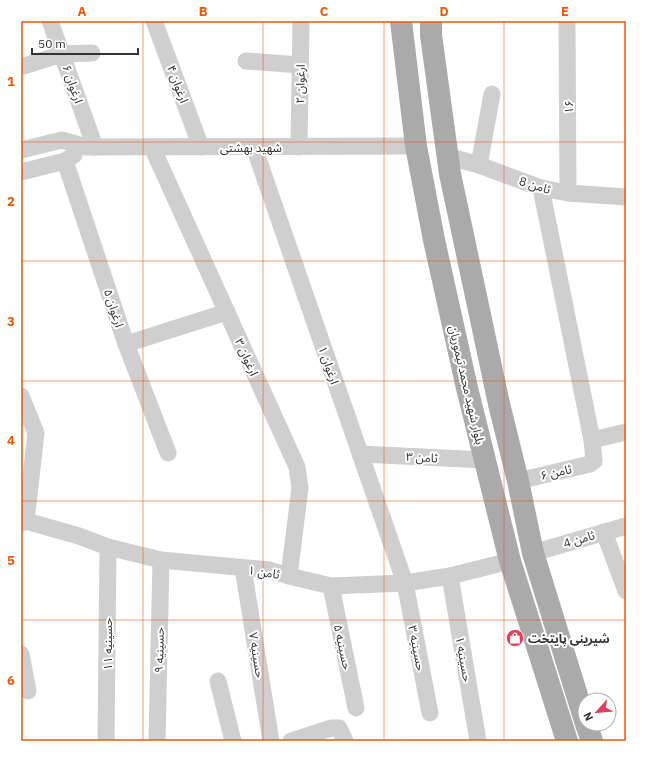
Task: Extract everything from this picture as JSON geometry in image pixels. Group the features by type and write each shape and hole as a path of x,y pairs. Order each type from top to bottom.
{"main road":[{"name":"بلوار شهید محمد تیموریان","path":"401,21 416,146 434,240 467,388 510,561 567,741"},
{"path":"431,21 431,35 450,174 494,381 518,481 533,553 577,695"},
{"path":"467,388 485,391 494,381"},
{"path":"479,437 484,431 491,427 500,428 506,434"}],"street":[{"name":"ارغوان ۶","path":"50,21 62,54 90,147"},
{"name":"ارغوان ۴","path":"154,21 201,147"},
{"name":"ارغوان ۲","path":"299,146 301,21"},
{"name":"۱۶","path":"567,21 568,193"},
{"path":"24,66 62,54 92,53"},
{"path":"246,61 300,65"},
{"path":"479,165 492,94"},
{"name":"شهید بهشتی","path":"21,150 62,140 90,147 416,146"},
{"path":"21,172 66,161 90,147"},
{"name":"ارغوان ۳","path":"152,147 297,467 300,488 288,576"},
{"name":"ارغوان ۱","path":"254,147 404,583"},
{"name":"ثامن 8","path":"448,156 479,165 541,188 568,193 626,196"},
{"name":"ارغوان ۵","path":"66,161 126,344 168,453"},
{"path":"541,188 592,440 626,432"},
{"path":"126,344 227,312"},
{"path":"21,396 36,434 24,522"},
{"name":"ثامن ۶","path":"518,481 590,464 594,461 592,440"},
{"name":"ثامن ۳","path":"360,454 485,460"},
{"name":"ثامن ۱","path":"24,522 79,536 108,547 161,560 270,570 288,576 331,586 404,583 450,576 510,561"},
{"name":"ثامن 4","path":"533,553 626,526"},
{"path":"604,532 626,591"},
{"name":"حسینیه ۱۱","path":"106,741 108,547"},
{"name":"حسینیه ۹","path":"157,741 161,560"},
{"name":"حسینیه ۷","path":"243,568 271,741"},
{"name":"حسینیه ۱","path":"450,576 478,741"},
{"name":"حسینیه ۳","path":"404,583 430,713"},
{"name":"حسینیه ۵","path":"331,586 356,708"},
{"path":"21,654 28,691"},
{"path":"218,681 233,741"},
{"path":"291,741 331,728 342,734"}],"place":[{"name":"شیرینی پایتخت","path":"515,638"}]}
